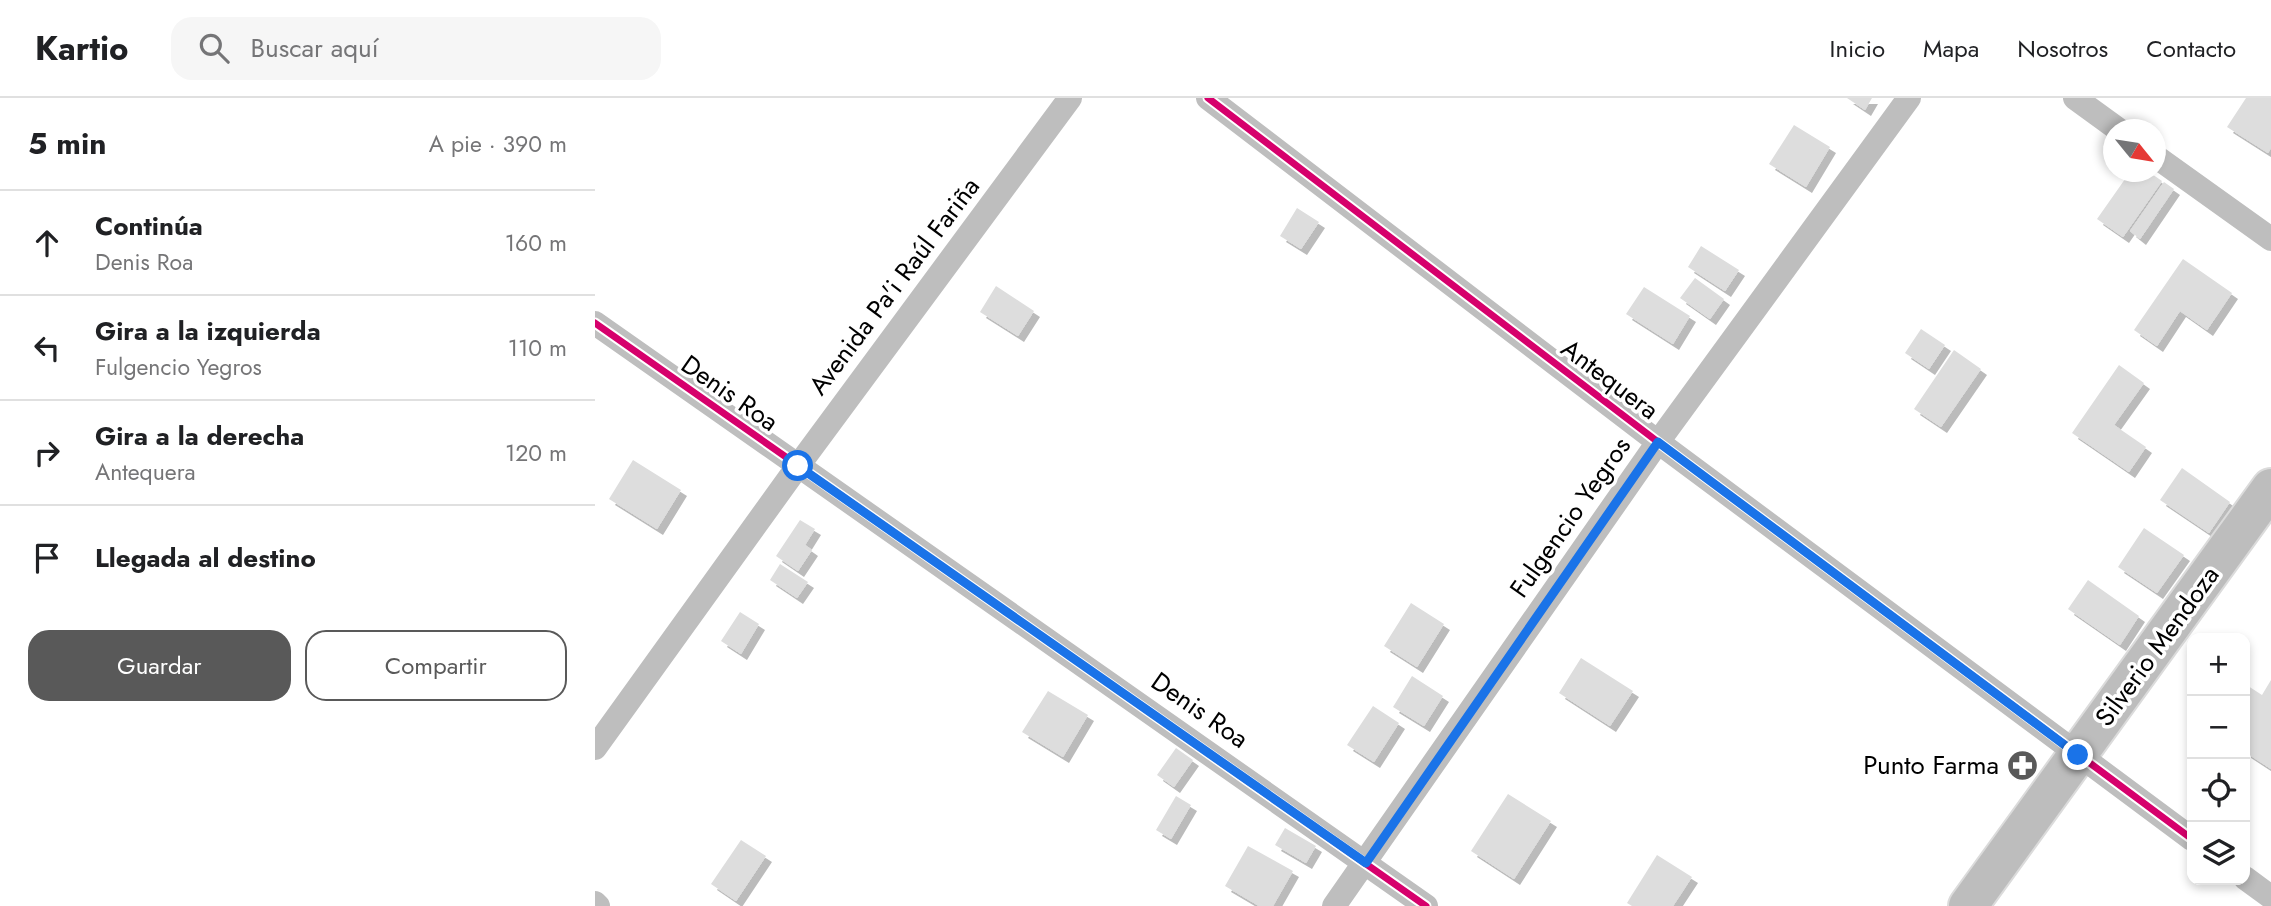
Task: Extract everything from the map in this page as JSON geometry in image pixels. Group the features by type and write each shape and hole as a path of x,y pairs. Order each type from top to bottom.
{"highway":[{"name":"Silverio Mendoza","path":"1968,906 2271,488"}],"street":[{"name":"Avenida Pa'i Raúl Fariña","path":"595,748 798,466 1070,98"},
{"name":"Antequera","path":"1207,98 1658,442 2187,835"},
{"name":"Fulgencio Yegros","path":"1334,906 1658,442 1909,98"},
{"path":"2075,98 2104,119"},
{"path":"2166,164 2271,239"},
{"name":"Denis Roa","path":"595,323 1426,906"},
{"path":"2250,882 2271,897"}],"building":[{"path":"1847,98 1872,98 1865,110"},
{"path":"2246,98 2271,98 2271,148 2268,153 2227,127"},
{"path":"1794,125 1830,147 1806,187 1769,164"},
{"path":"2123,182 2161,182 2123,237 2097,219"},
{"path":"2164,182 2174,189 2140,239 2130,231"},
{"path":"1297,208 1319,222 1301,249 1280,236"},
{"path":"1701,246 1739,270 1725,291 1688,267"},
{"path":"2183,259 2232,293 2207,330 2180,311 2157,346 2134,330"},
{"path":"1695,278 1724,299 1710,319 1680,298"},
{"path":"996,286 1034,311 1018,336 980,312"},
{"path":"1644,287 1690,316 1673,344 1626,314"},
{"path":"1921,329 1945,345 1929,369 1905,353"},
{"path":"1954,350 1981,369 1941,427 1914,409"},
{"path":"2119,365 2144,383 2114,425 2146,447 2129,472 2072,433"},
{"path":"633,460 681,490 657,529 609,499"},
{"path":"2182,468 2230,502 2209,533 2160,500"},
{"path":"800,520 815,529 805,545 812,550 798,571 776,556"},
{"path":"2144,528 2184,555 2157,593 2118,567"},
{"path":"780,564 808,582 797,598 770,580"},
{"path":"2088,580 2139,616 2120,645 2068,609"},
{"path":"1411,603 1444,624 1417,667 1384,646"},
{"path":"740,612 759,624 741,654 721,641"},
{"path":"1581,658 1633,691 1610,726 1559,693"},
{"path":"1412,676 1443,696 1424,726 1393,707"},
{"path":"2271,680 2271,769 2250,755 2250,687 2262,695"},
{"path":"1048,691 1088,715 1063,757 1022,732"},
{"path":"1373,706 1399,723 1374,762 1347,745"},
{"path":"1176,748 1193,760 1174,787 1157,775"},
{"path":"1508,794 1551,821 1514,879 1471,851"},
{"path":"1176,796 1191,805 1171,839 1156,830"},
{"path":"1285,828 1316,846 1306,863 1275,845"},
{"path":"741,840 766,856 736,901 711,884"},
{"path":"1248,846 1293,871 1273,906 1259,906 1225,886"},
{"path":"1657,855 1692,877 1673,906 1632,906 1627,903"}],"cycle path":[{"path":"1208,98 1658,442 2187,835"},
{"path":"595,323 1426,906"}],"place":[{"name":"Punto Farma","path":"2022,765"}],"route":[{"path":"798,466 1366,863 1658,442 2078,755"}]}
